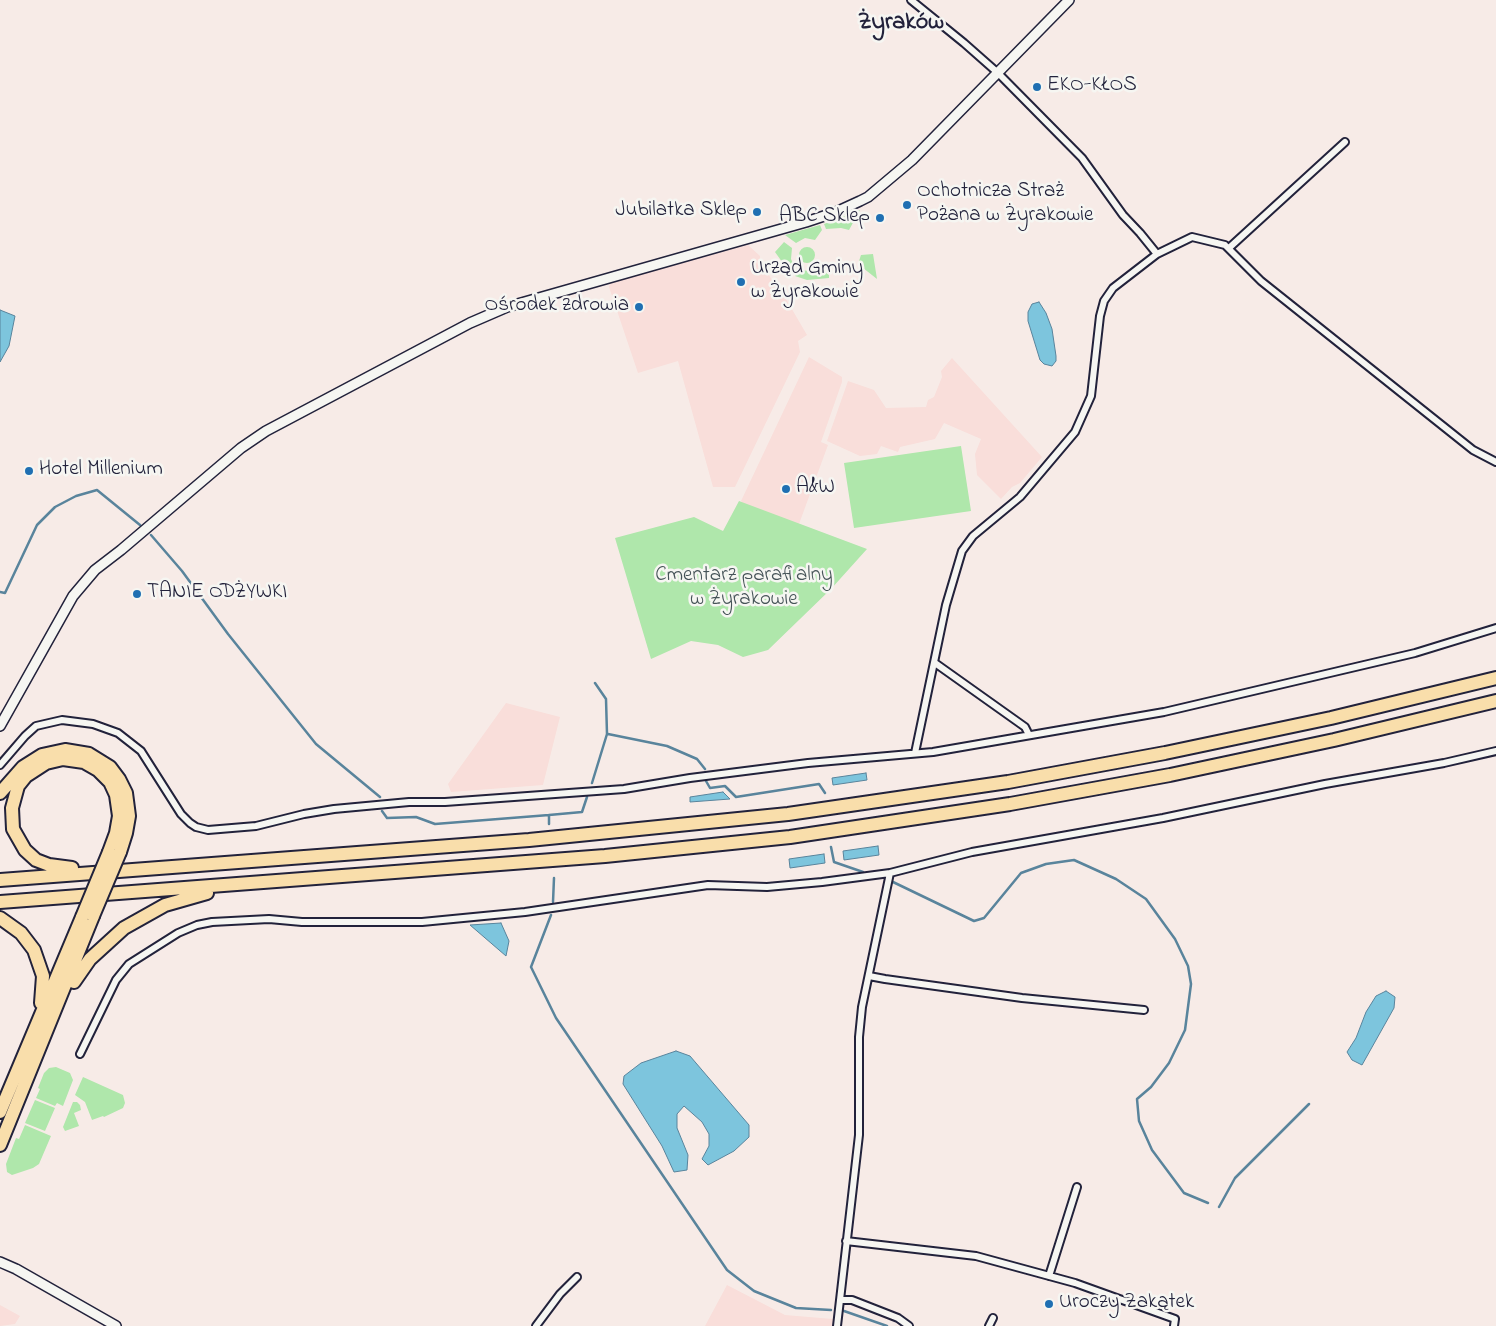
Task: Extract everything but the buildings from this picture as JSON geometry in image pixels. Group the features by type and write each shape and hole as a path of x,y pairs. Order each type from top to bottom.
{"highway":[{"path":"0,880 602,834 788,814 1060,773 1190,748 1339,716 1496,678"},
{"path":"0,902 605,856 790,836 1065,794 1170,775 1334,740 1496,700"},
{"path":"0,793 23,767 42,755 65,750 89,754 110,767 120,779 126,793 129,816 126,833 115,852 88,917 34,1033 0,1112"},
{"path":"115,852 119,809 113,788 105,776 84,762 63,759 46,763 26,776 15,793 11,815 16,836 30,856 42,863 61,868 120,871"},
{"path":"57,1009 81,969 90,959 112,937 138,919 180,899 253,883"},
{"path":"0,1145 57,1009 88,917"},
{"path":"0,918 16,928 26,938 41,966 43,992 34,1033"}],"street":[{"path":"911,0 998,73 1082,158 1115,205 1157,254"},
{"path":"0,726 73,596 95,570 241,448 266,431 470,323 506,307 806,222 836,212 868,197 912,160 1069,0"},
{"path":"1229,248 1345,142"},
{"path":"915,753 946,605 962,551 973,536 1020,496 1075,432 1090,396 1100,316 1104,301 1113,288 1157,254 1192,237 1225,245 1261,281 1473,450 1496,462"},
{"path":"0,765 36,726 62,720 93,724 118,733 141,751 182,814 196,827 208,830 256,826 304,814 334,809 409,802 445,802 624,789 690,778 808,763 915,753 1029,735 1164,712 1415,653 1496,628"},
{"path":"934,663 1025,727 1029,735"},
{"path":"80,1054 116,980 129,964 178,933 204,923 270,919 302,922 422,922 525,912 708,885 767,887 890,873 972,852 1154,820 1308,787 1444,763 1496,750"},
{"path":"837,1326 859,1135 859,1037 862,1007 890,873"},
{"path":"869,976 1022,998 1144,1010"},
{"path":"1049,1276 1077,1188"},
{"path":"846,1241 976,1256 1075,1283 1176,1319 1174,1326"},
{"path":"0,1256 16,1269"},
{"path":"0,1262 16,1269 116,1326"},
{"path":"536,1326 560,1294 577,1278"},
{"path":"840,1300 852,1300 898,1318 909,1326"},
{"path":"989,1326 994,1318"}],"shaded area":[{"path":"748,245 760,256 760,263 786,299 807,335 798,341 800,352 735,487 713,487 678,361 638,373 609,287 610,283"},
{"path":"809,357 842,377 842,382 821,442 828,445 799,524 743,504 741,501"},
{"path":"952,358 1042,457 1020,483 1012,487 1001,499 977,475 975,454 981,439 944,423 935,439 900,447 898,452 881,446 877,454 860,456 827,441 848,381 874,390 886,408 926,407 928,400 934,397 942,377 941,371"},
{"path":"506,703 560,717 543,785 451,792 448,784"},
{"path":"727,1285 785,1315 833,1319 832,1326 705,1326"},
{"path":"0,1305 20,1316 15,1324 0,1326"}],"green space":[{"path":"860,210 849,230 841,228 826,229 824,224"},
{"path":"820,225 822,230 815,240 805,238 796,243 785,235"},
{"path":"784,242 792,248 791,259 794,266 790,273 775,252"},
{"path":"804,247 810,247 815,252 813,261 804,263 799,258 799,252"},
{"path":"873,254 877,279 858,264 861,255"},
{"path":"819,268 829,275 829,278 807,280 795,276 799,270 811,271"},
{"path":"961,446 971,511 854,528 844,463"},
{"name":"Cmentarz parafialny w Żyrakowie","path":"739,501 867,549 831,589 768,650 743,657 718,645 691,641 651,659 615,538 694,517 723,531"},
{"path":"56,1067 70,1073 73,1080 63,1106 57,1103 55,1106 36,1098 44,1073 49,1068"},
{"path":"83,1077 123,1095 125,1103 123,1108 104,1117 92,1120 85,1102 75,1095"},
{"path":"35,1100 55,1108 45,1131 25,1123"},
{"path":"73,1102 77,1102 80,1105 81,1110 74,1113 79,1126 65,1131 63,1127"},
{"path":"25,1125 51,1136 39,1164 12,1175 7,1172 6,1164 16,1138 19,1139"}],"water":[{"path":"1039,302 1046,313 1052,329 1056,361 1052,366 1044,364 1040,360 1028,321 1028,312 1032,304"},
{"path":"0,310 15,316 9,346 0,362"},
{"path":"866,773 867,780 833,785 832,778"},
{"path":"723,792 730,799 690,802 690,797"},
{"path":"878,846 879,855 844,860 843,851"},
{"path":"824,854 825,863 790,868 789,859"},
{"path":"501,923 509,941 506,956 470,925"},
{"path":"1386,991 1395,997 1394,1008 1362,1065 1352,1060 1347,1052 1356,1038 1366,1012 1376,996"},
{"path":"676,1051 690,1056 749,1125 749,1137 734,1151 708,1165 702,1159 709,1146 709,1134 702,1122 684,1106 677,1114 677,1128 688,1155 687,1170 674,1172 662,1146 623,1084 624,1076 641,1063"}],"waterway":[{"path":"0,592 5,593 37,525 55,507 76,496 97,490 140,525"},
{"path":"151,535 182,571 228,634 316,744 380,797"},
{"path":"592,783 607,734 606,699 595,683"},
{"path":"608,734 667,746 697,759 705,769"},
{"path":"706,781 710,788 725,786 736,797 819,784 825,793"},
{"path":"549,824 549,815 582,812 587,797"},
{"path":"382,811 387,818 416,817 435,824 549,815"},
{"path":"831,847 834,862 863,872"},
{"path":"893,882 974,921 984,918 1021,873 1046,864 1074,860 1116,879 1146,899 1175,939 1188,966 1191,984 1185,1030 1169,1063 1151,1087 1137,1099 1139,1121 1152,1150 1184,1193 1208,1203"},
{"path":"553,902 554,878"},
{"path":"551,915 531,967 556,1018 727,1270 754,1291 796,1308 831,1310"},
{"path":"1219,1207 1235,1178 1309,1104"},
{"path":"844,1311 887,1326"}],"place":[{"name":"EKO-KŁOS","path":"1037,87"},
{"name":"Ochotnicza Straż Pożana w Żyrakowie","path":"907,205"},
{"name":"Jubilatka Sklep","path":"757,212"},
{"name":"ABC Sklep","path":"880,218"},
{"name":"Urząd Gminy w Żyrakowie","path":"741,282"},
{"name":"Ośrodek zdrowia","path":"639,307"},
{"name":"Hotel Millenium","path":"29,471"},
{"name":"A&W","path":"786,489"},
{"name":"TANIE ODŻYWKI","path":"137,594"},
{"name":"Uroczy Zakątek","path":"1049,1304"}],"district":[{"name":"Żyraków","path":"901,24"}]}
